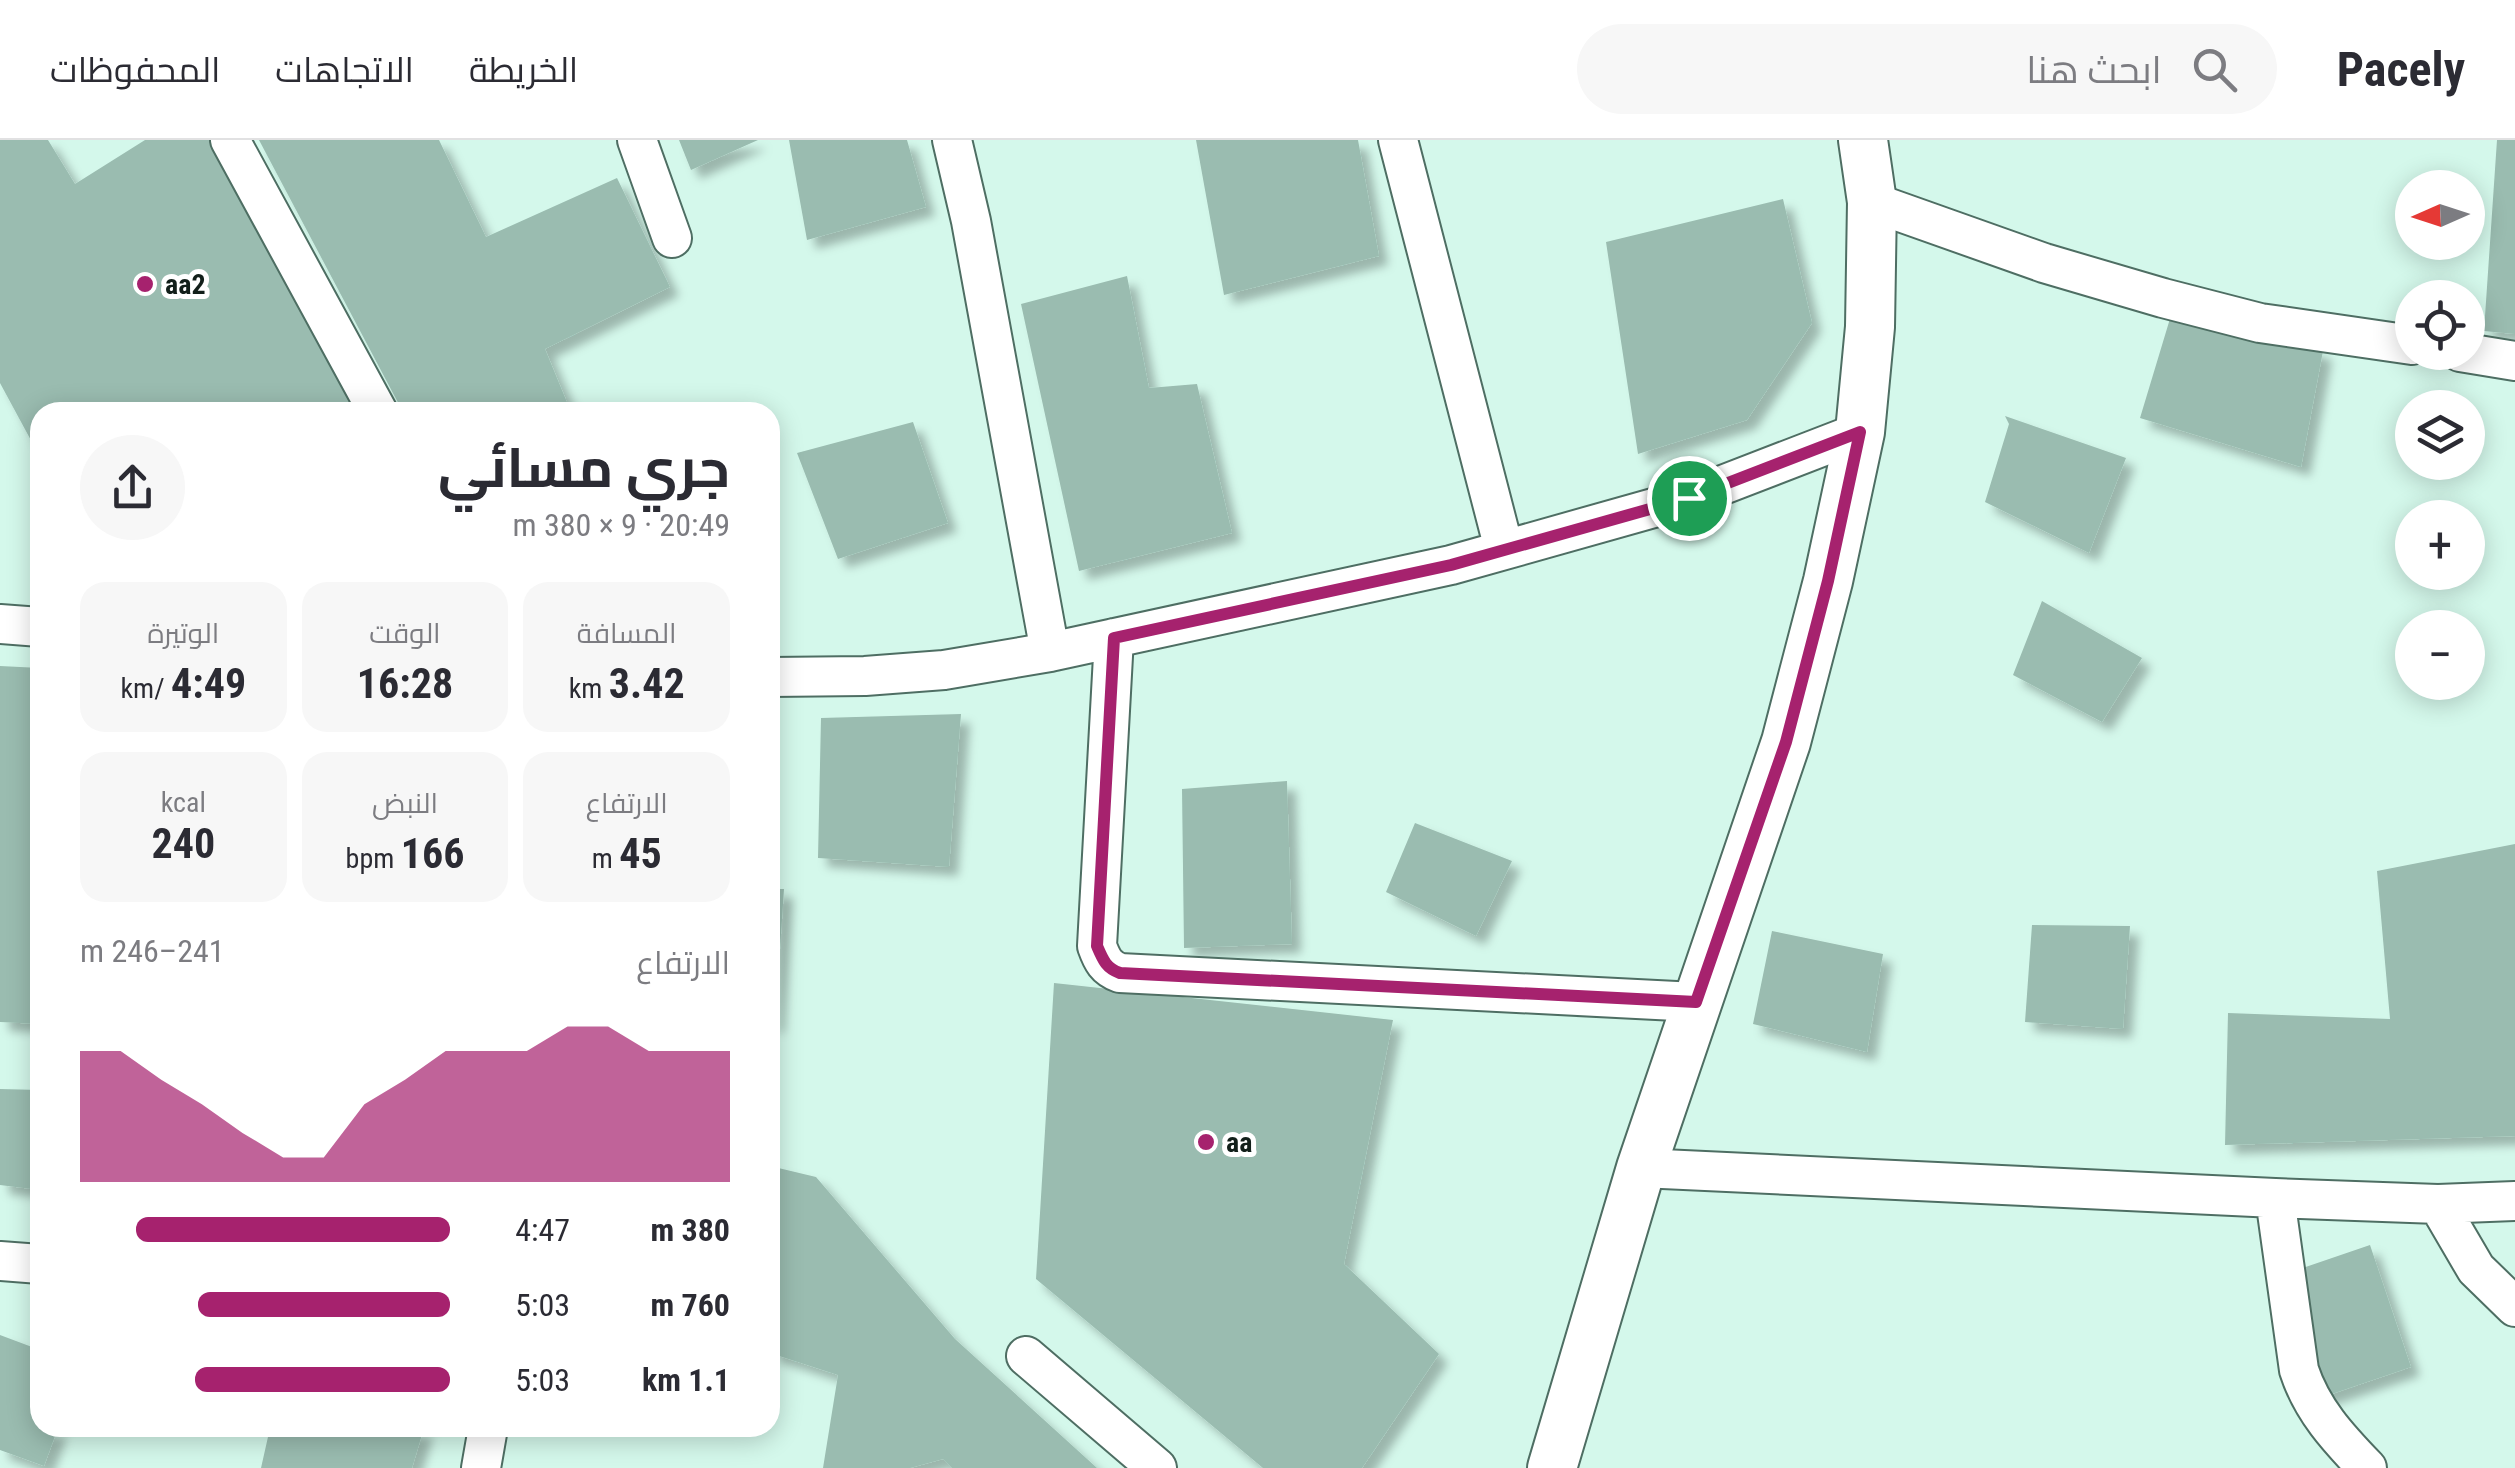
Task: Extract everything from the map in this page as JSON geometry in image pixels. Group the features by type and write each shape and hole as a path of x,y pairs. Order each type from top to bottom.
{"street":[{"path":"230,140 373,402"},
{"path":"637,140 672,238"},
{"path":"952,140 971,222 1050,652"},
{"path":"1398,140 1504,550"},
{"path":"1552,1468 1640,1168 1786,742 1828,581 1860,432 1870,327 1872,202 1863,140"},
{"path":"1872,202 2044,263 2163,298 2260,323 2395,342"},
{"path":"2485,356 2515,361"},
{"path":"780,677 944,670 1050,652 1451,565 1689,498 1860,432"},
{"path":"0,624 30,626"},
{"path":"1114,638 1097,946 1110,969 1120,973 1696,1002"},
{"path":"1640,1168 2276,1198 2438,1204 2515,1201"},
{"path":"2276,1198 2299,1370 2307,1395 2343,1444 2367,1468"},
{"path":"2438,1204 2476,1269 2515,1307"},
{"path":"0,1261 30,1263"},
{"path":"1026,1356 1157,1468"},
{"path":"481,1468 486,1437"}],"building":[{"name":"aa2","path":"0,140 48,140 75,184 145,140 212,140 356,402 30,402 30,438 0,383"},
{"path":"259,140 439,140 486,237 617,178 670,287 545,349 567,402 398,402"},
{"path":"679,140 758,140 691,170"},
{"path":"789,140 907,140 926,207 807,240"},
{"path":"1196,140 1358,140 1379,256 1224,295"},
{"path":"2497,140 2515,140 2515,334 2485,331"},
{"path":"1783,199 1812,323 1747,420 1638,454 1606,242"},
{"path":"1127,276 1149,388 1197,384 1232,533 1079,571 1021,304"},
{"path":"2172,312 2323,351 2301,467 2140,418"},
{"path":"2005,416 2126,458 2089,553 1985,502 2009,424"},
{"path":"913,422 948,523 838,559 797,453"},
{"path":"2042,601 2142,658 2102,722 2013,675"},
{"path":"0,666 30,668 30,1024 0,1022"},
{"path":"961,714 949,867 818,858 821,718"},
{"path":"1287,781 1292,944 1184,948 1182,789"},
{"path":"1415,823 1512,861 1476,936 1386,892"},
{"path":"2515,844 2515,1136 2225,1145 2228,1013 2390,1019 2377,871"},
{"path":"780,889 784,889 780,949"},
{"path":"2032,925 2130,926 2123,1029 2025,1022"},
{"path":"1772,931 1883,954 1867,1052 1753,1024"},
{"name":"aa","path":"1054,983 1393,1020 1344,1264 1439,1354 1362,1468 1263,1468 1036,1279"},
{"path":"0,1089 30,1090 30,1189 0,1185"},
{"path":"780,1168 816,1177 955,1339 1097,1468 952,1468 943,1459 910,1468 823,1468 838,1375 780,1356"},
{"path":"2370,1245 2411,1367 2317,1399 2291,1272"},
{"path":"0,1335 30,1346 30,1437 55,1437 44,1466 0,1450"},
{"path":"268,1437 421,1437 412,1468 261,1468"}],"place":[{"name":"aa2","path":"145,284"},
{"name":"aa","path":"1206,1142"}],"route":[{"path":"1860,432 1828,581 1786,742 1696,1002 1120,973 1103,962 1097,946 1114,638 1451,565 1689,498 1860,432"}]}
